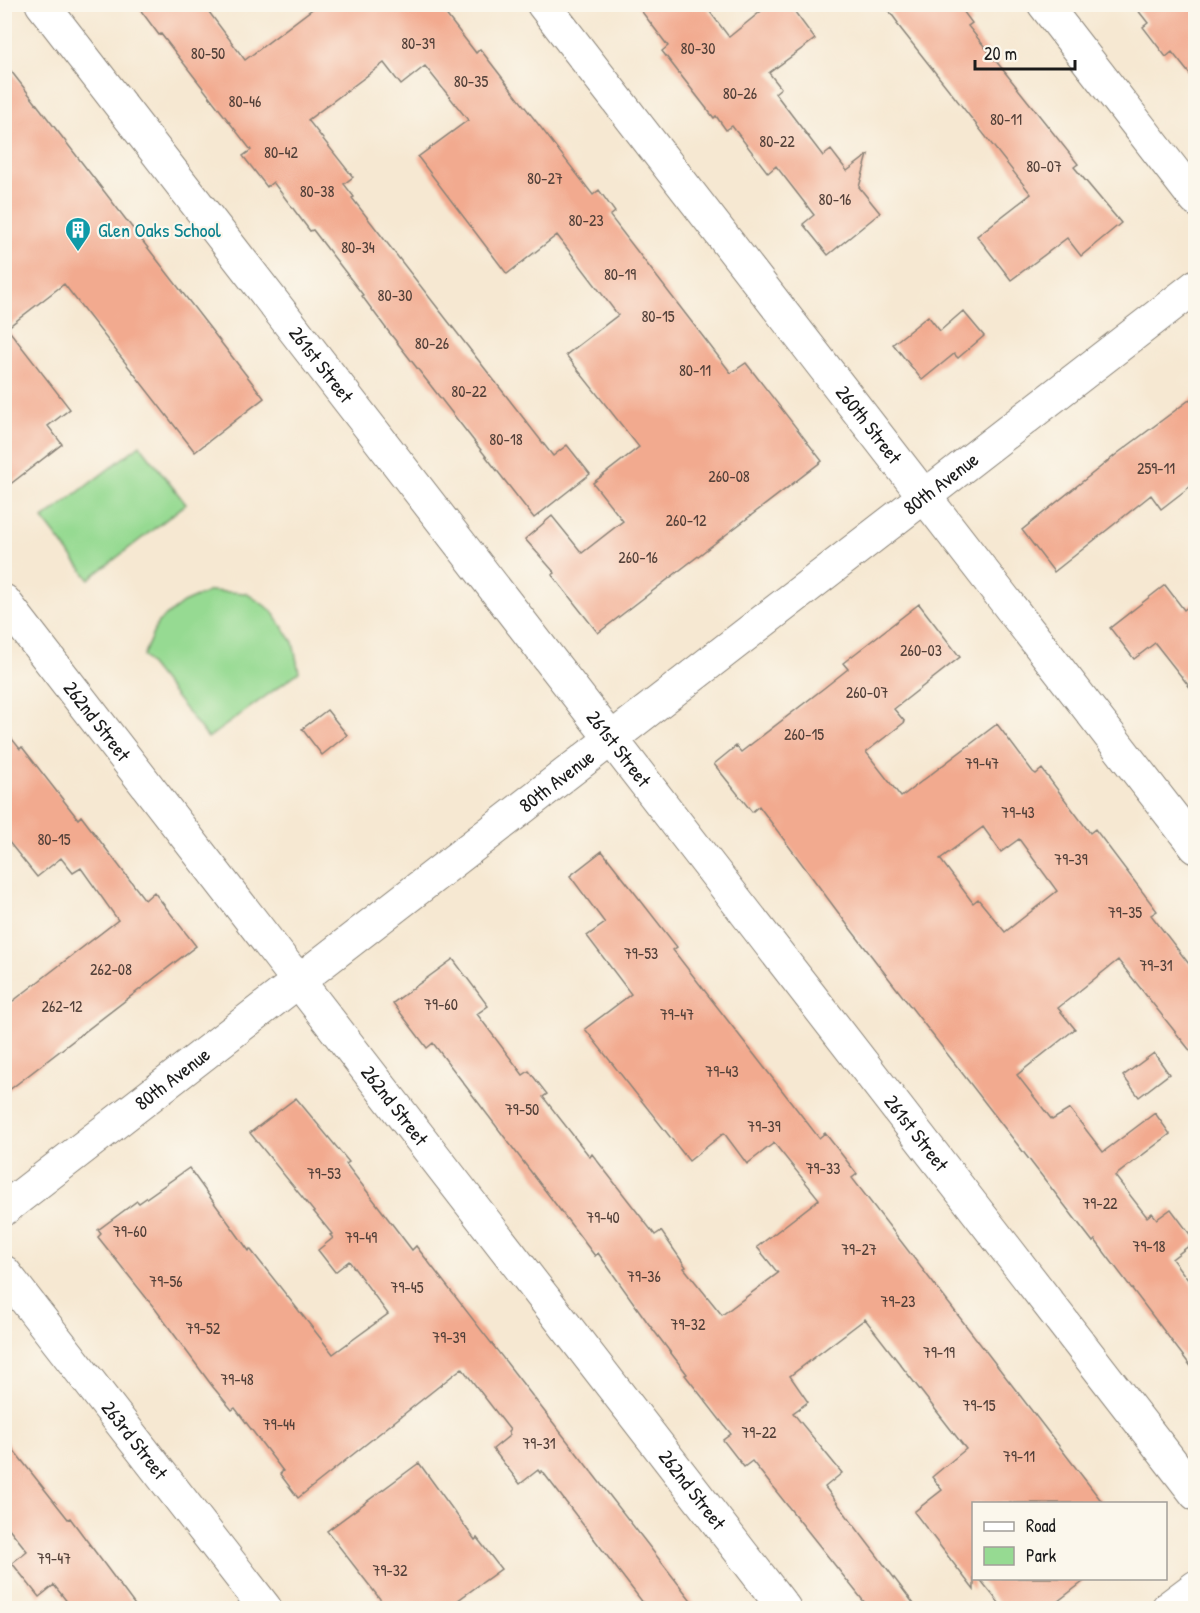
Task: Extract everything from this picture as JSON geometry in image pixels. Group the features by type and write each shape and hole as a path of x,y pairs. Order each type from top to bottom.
{"street":[{"name":"261st Street","path":"42,4 1196,1494"},
{"name":"260th Street","path":"543,4 1196,847"},
{"path":"1044,4 1196,200"},
{"name":"80th Avenue","path":"4,1209 1196,286"},
{"name":"262nd Street","path":"4,601 784,1608"},
{"name":"263rd Street","path":"4,1272 265,1608"},
{"path":"1168,1608 1196,1587"}],"green space":[{"path":"140,445 186,504 89,579 43,519"},
{"path":"210,591 246,593 271,610 293,642 299,672 208,738 143,656 158,622 183,603"}],"building":[{"path":"136,4 203,4 245,60 319,4 438,4 476,53 480,49 593,195 599,190 615,212 610,216 731,373 746,363 822,461 598,633 552,575 555,573 525,539 552,516 582,553 623,521 593,483 639,447 566,355 618,315 557,235 507,274 418,157 468,120 425,66 401,85 384,63 308,120 353,177 344,184 354,197 352,198 553,456 567,445 590,474 534,518 385,327 313,230 310,231 273,182 267,187 243,156 251,150"},
{"path":"636,4 704,4 729,37 770,4 789,4 815,39 769,73 781,88 775,93 823,156 831,150 847,171 868,155 859,187 880,213 828,255 803,224 814,215 776,166 768,173 732,126 726,130 716,116 714,118 662,51 668,46"},
{"path":"884,4 958,4 972,23 968,26 1078,164 1074,167 1121,223 1081,256 1067,238 1011,280 977,236 1031,194 897,24"},
{"path":"1133,4 1196,4 1196,82 1172,52 1166,57 1143,27 1148,23"},
{"name":"Glen Oaks School","path":"4,62 264,398 195,452 64,284 7,328 70,409 48,426 62,444 4,489"},
{"path":"963,311 984,336 958,358 954,354 922,380 893,344 928,316 940,331"},
{"path":"1196,395 1196,482 1161,509 1151,495 1054,572 1022,530 1118,453"},
{"path":"1165,585 1184,610 1196,600 1196,695 1155,643 1134,659 1110,628"},
{"path":"919,604 960,657 894,709 905,722 866,752 901,797 997,724 1033,772 1036,774 1042,769 1090,833 1095,829 1157,911 1151,915 1196,973 1196,1058 1118,960 1058,1008 1075,1029 1017,1075 1052,1120 1070,1109 1103,1152 1155,1113 1170,1134 1115,1176 1147,1217 1152,1213 1157,1219 1171,1209 1195,1241 1172,1259 1196,1290 1196,1373 1095,1240 1093,1242 849,927 759,806 752,812 714,764 736,746 741,752 824,688 848,669 843,663","holes":["983,827 1001,852 1019,839 1057,891 1005,932 978,899 973,903 940,859"]},
{"path":"327,710 347,735 322,755 302,729"},
{"path":"4,729 20,749 22,747 78,819 81,816 145,900 154,892 196,946 4,1094 4,1008 118,920 81,868 73,873 61,858 37,877 4,836"},
{"path":"602,851 677,947 673,950 819,1138 825,1133 857,1174 852,1178 1102,1502 972,1502 974,1590 914,1512 942,1490 932,1477 966,1449 865,1319 790,1376 808,1402 793,1413 842,1473 825,1487 917,1608 869,1608 752,1461 744,1467 723,1440 731,1434 685,1375 687,1374 598,1253 595,1256 433,1043 427,1048 393,1003 453,959 488,1006 477,1014 523,1075 529,1071 547,1094 543,1097 590,1157 592,1154 655,1235 661,1231 686,1267 684,1268 722,1315 778,1273 757,1247 819,1199 774,1143 747,1164 724,1133 689,1161 585,1029 631,994 587,936 605,923 570,876"},
{"path":"1154,1053 1169,1074 1139,1097 1123,1076"},
{"path":"296,1098 349,1162 346,1164 412,1250 416,1246 697,1608 647,1608 542,1471 540,1473 538,1470 520,1484 493,1449 510,1435 508,1432 510,1430 462,1368 298,1498 280,1474 283,1471 235,1408 232,1410 213,1387 98,1237 101,1234 98,1230 137,1201 139,1203 189,1168 249,1251 250,1249 333,1354 388,1314 349,1261 335,1272 318,1250 333,1238 330,1235 332,1234 250,1133"},
{"path":"4,1438 68,1519 70,1518 137,1608 72,1608 54,1585 39,1597 12,1563 27,1551 4,1522"},
{"path":"419,1463 475,1540 477,1538 501,1569 447,1608 387,1608 327,1531"},
{"path":"981,1580 1085,1580 1049,1608 1003,1608"}],"place":[{"name":"Glen Oaks School","path":"78,253"}]}
